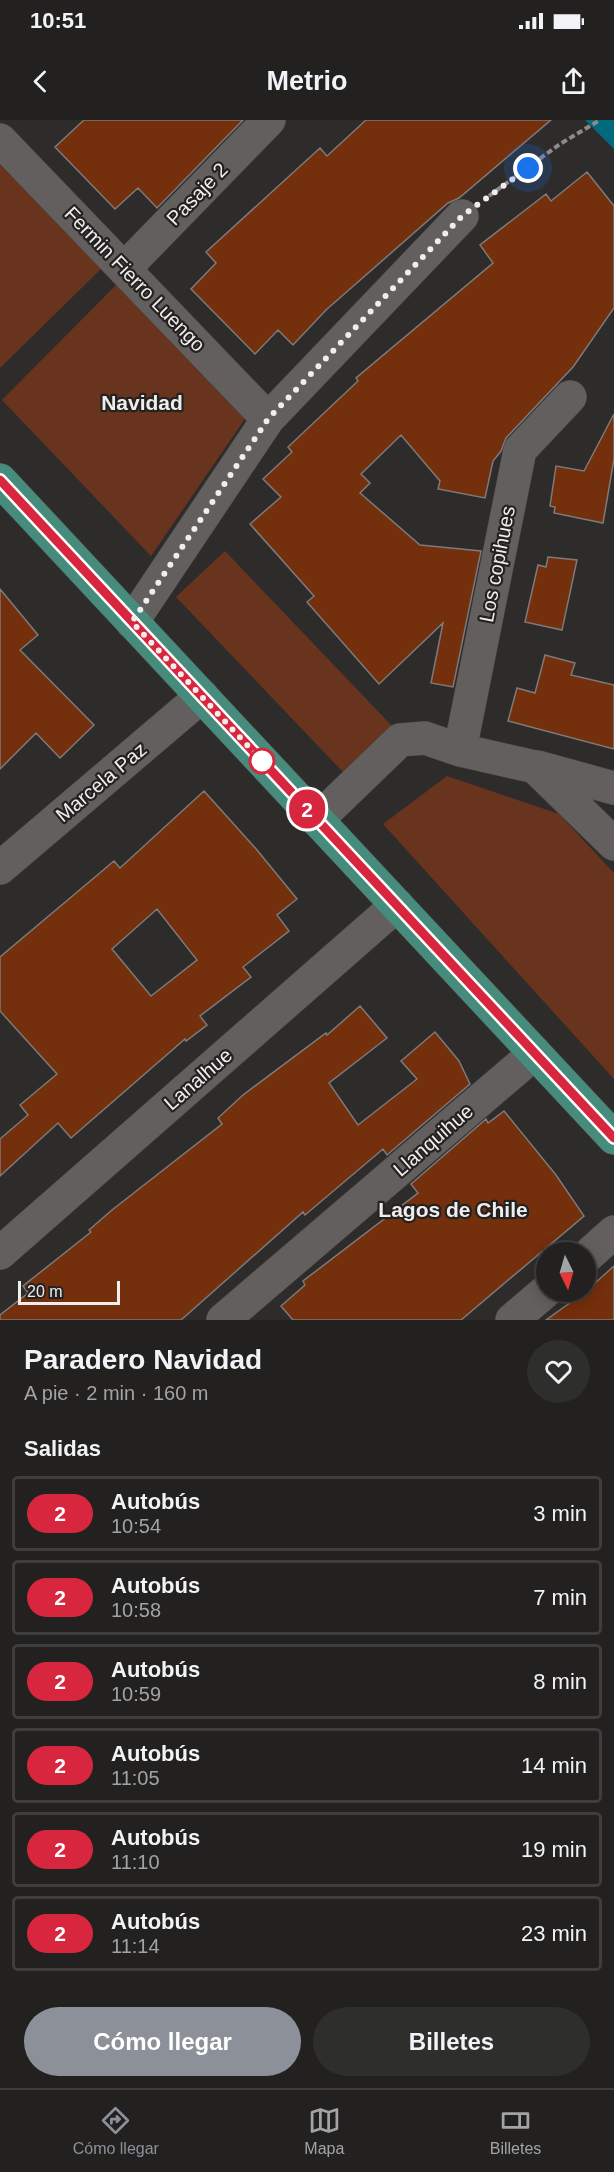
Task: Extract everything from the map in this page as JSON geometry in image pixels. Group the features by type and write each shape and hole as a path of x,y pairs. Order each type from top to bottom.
{"main road":[{"path":"0,480 614,1138"}],"street":[{"path":"0,139 18,120"},
{"name":"Pasaje 2","path":"125,268 269,120"},
{"name":"Fermin Fierro Luengo","path":"0,139 268,419"},
{"path":"132,622 268,419 462,216"},
{"name":"Los copihues","path":"460,750 520,450 570,397"},
{"name":"Marcela Paz","path":"0,868 202,696"},
{"path":"317,820 400,740 424,738 460,750 614,788"},
{"path":"535,767 614,844"},
{"name":"Lanalhue","path":"0,1253 397,905"},
{"name":"Llanquihue","path":"223,1320 535,1053"},
{"path":"596,1248 614,1232"},
{"path":"512,1320 536,1300"}],"path":[{"path":"462,216 560,144 600,120"}],"shaded area":[{"path":"0,156 106,264 0,368"},
{"path":"119,282 251,410 151,556 2,400"},
{"path":"225,551 392,726 343,772 176,597"},
{"path":"447,776 559,814 614,873 614,1079 383,824"}],"water":[{"path":"585,120 614,120 614,149"}],"building":[{"path":"84,120 243,120 157,208 138,188 115,209 55,147"},
{"path":"366,120 551,120 459,198 448,203 326,310 293,345 278,330 255,354 191,289 216,263 206,252 320,148 327,156"},
{"path":"587,172 614,206 614,308 573,367 506,438 501,451 493,461 485,498 438,489 440,481 401,435 361,474 370,483 360,493 420,545 481,551 453,687 431,683 443,623 379,684 307,602 314,596 250,524 281,497 263,479 292,452 288,447 358,381 356,378 493,263 480,245 546,194 551,201"},
{"path":"614,414 614,459 603,523 554,513 555,507 550,506 556,466 584,471"},
{"path":"548,557 577,560 562,630 525,622 538,565 546,567"},
{"path":"0,589 38,635 20,650 94,725 60,758 36,733 0,769"},
{"path":"545,655 575,663 571,675 614,685 614,749 508,721 517,688 535,693"},
{"path":"204,791 297,899 277,915 289,931 243,967 251,977 200,1016 207,1025 186,1041 185,1039 71,1138 58,1123 0,1176 0,1139 28,1115 20,1105 57,1074 0,1011 0,957 114,861 120,868","holes":["157,909 197,960 151,996 112,949"]},
{"path":"360,1006 387,1038 329,1083 358,1125 417,1079 401,1061 435,1032 459,1061 470,1084 387,1155 383,1149 305,1215 303,1212 181,1320 0,1320 0,1315 28,1293 23,1286 91,1232 89,1230 112,1210 222,1124 218,1118 243,1095 326,1033 327,1035"},
{"path":"504,1111 556,1175 584,1216 553,1242 536,1242 536,1257 461,1320 293,1320 281,1306 305,1285 303,1281 418,1193 411,1184 486,1119 488,1123"},
{"path":"614,1266 614,1320 546,1320 571,1302 596,1302 596,1282"}],"bus line":[{"name":"2","path":"0,480 614,1138"}],"district":[{"name":"Navidad","path":"142,402"},
{"name":"Lagos de Chile","path":"453,1209"}],"route":[{"path":"262,761 132,622 268,419 462,216 528,168"}]}
